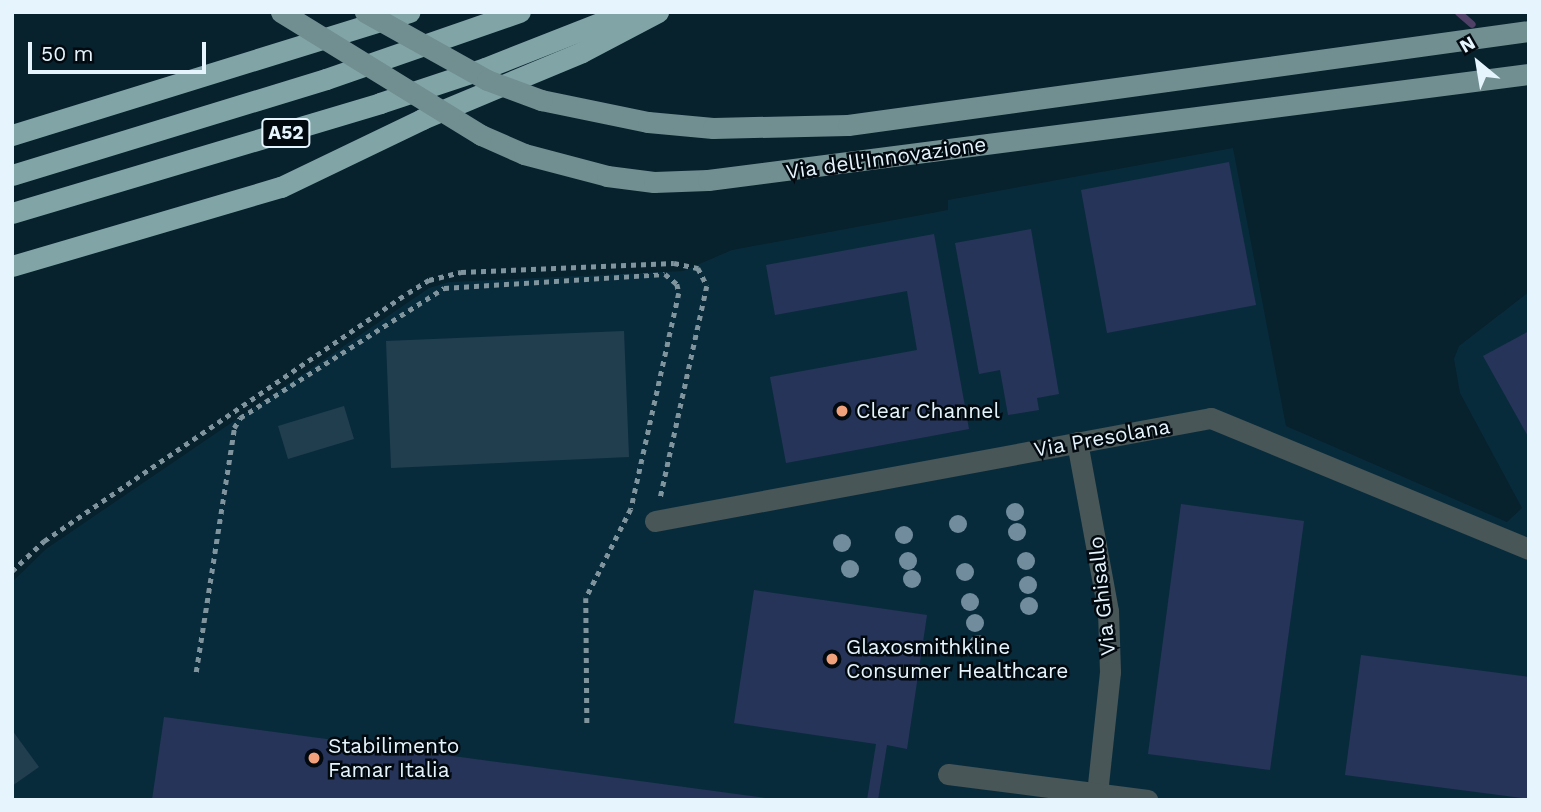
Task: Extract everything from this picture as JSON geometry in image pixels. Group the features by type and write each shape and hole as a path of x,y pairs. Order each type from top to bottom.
{"highway":[{"path":"179,86 260,50 373,12"},
{"path":"12,135 179,86 409,12"},
{"name":"A52","path":"12,175 326,79 520,12"},
{"name":"A52","path":"12,213 380,103 485,68 626,12"},
{"path":"12,265 281,187 422,119 582,52 658,12"}],"main road":[{"name":"Via dell'Innovazione","path":"281,12 481,135 524,155 607,176 654,182 708,180 1529,74"},
{"name":"Via dell'Innovazione","path":"365,12 486,80 541,100 634,120 713,128 848,125 1529,31"}],"street":[{"name":"Via Presolana","path":"655,521 1199,420 1226,421 1529,549"},
{"name":"Via Ghisallo","path":"1077,442 1108,611 1110,672 1097,793"},
{"path":"948,774 1147,800"}],"path":[{"path":"12,571 44,541 408,293 429,280 461,272 674,263 698,268 705,276 698,331 655,521"},
{"path":"195,672 234,428 240,418 444,288 665,274 677,284 680,293 631,509 586,598 587,725"}],"shaded area":[{"path":"1233,148 1286,426 1507,522 1522,508 1460,393 1454,359 1459,346 1529,292 1529,800 12,800 12,582 46,549 429,288 449,282 683,271 732,250 948,210 948,200"},
{"path":"624,331 629,457 391,468 386,341"},
{"path":"344,406 354,439 288,459 278,426"},
{"path":"12,730 39,767 12,786"}],"building":[{"path":"1229,162 1256,305 1107,333 1081,190"},
{"path":"1031,229 1059,394 1037,398 1039,410 1008,415 1000,370 979,374 955,243"},
{"path":"934,234 969,429 786,463 770,377 917,350 907,291 775,315 766,265"},
{"path":"1529,331 1529,438 1483,356"},
{"path":"1181,504 1304,521 1270,770 1148,754"},
{"name":"Glaxosmithkline Consumer Healthcare","path":"754,590 927,615 907,749 887,745 878,800 867,800 876,744 734,723"},
{"path":"1361,655 1529,677 1529,799 1345,775"},
{"name":"Stabilimento Famar Italia","path":"164,717 765,798 765,800 152,800"}],"waterway":[{"path":"1458,12 1472,24"}],"place":[{"name":"Clear Channel","path":"842,411"},
{"name":"Glaxosmithkline Consumer Healthcare","path":"832,659"},
{"name":"Stabilimento Famar Italia","path":"314,758"}]}
